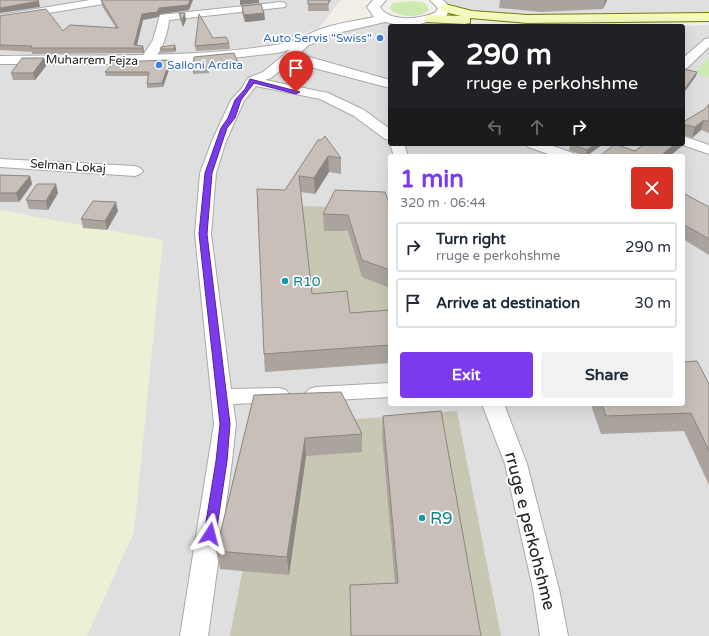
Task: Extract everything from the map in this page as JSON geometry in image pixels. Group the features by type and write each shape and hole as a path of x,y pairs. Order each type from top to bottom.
{"main road":[{"path":"443,3 472,15 527,19 709,17"},
{"path":"430,19 509,24"},
{"path":"670,24 709,23"}],"street":[{"path":"0,18 106,0"},
{"path":"377,5 386,18 413,24 441,15 443,3"},
{"path":"146,60 158,44 163,31 164,17 281,5"},
{"name":"Muharrem Fejza","path":"0,60 146,60 206,57 277,49 307,40 377,5"},
{"name":"Muharrem Fejza","path":"325,32 386,18"},
{"path":"194,636 221,461 225,424 219,383 203,234 208,173 224,128 231,118 238,100 248,90 252,81 267,74 287,59 307,40"},
{"path":"685,63 709,41"},
{"path":"287,59 300,58 318,66 388,84"},
{"path":"252,81 296,92 323,96 358,113 388,135"},
{"path":"685,141 709,150"},
{"path":"539,146 562,154"},
{"name":"Selman Lokaj","path":"0,163 135,171"},
{"path":"222,397 388,390"},
{"name":"rruge e perkohshme","path":"494,406 516,464 546,589 554,636"}],"shaded area":[{"path":"0,0 343,0 339,2 319,28 270,45 201,54 0,57"},
{"path":"442,0 709,0 709,20 496,20 445,15 452,8"},
{"path":"428,21 471,24 388,24 388,146 685,146 685,26 709,25 709,636 0,636 0,63 264,54 324,38 351,27 374,22"},
{"name":"R10","path":"258,205 385,208 388,217 388,363 265,372"},
{"path":"0,210 163,240 134,532 87,636 0,636"},
{"name":"R9","path":"457,411 501,636 230,636 270,426"}],"green space":[{"path":"411,1 425,3 429,9 421,14 409,16 398,14 389,8 393,3"},
{"path":"709,57 709,77 695,73"}],"building":[{"path":"0,0 38,0 39,1 0,8"},
{"path":"101,0 190,0 188,5 159,8 157,12 142,14 134,45 143,46 142,48 31,48 32,46 0,45 0,16 46,9 63,31 70,25 118,28"},
{"path":"308,0 328,0 329,4 308,4"},
{"path":"261,4 264,13 244,15 242,6"},
{"path":"179,13 185,13 182,20"},
{"path":"199,14 213,38 226,37 229,43 195,46"},
{"path":"175,45 174,49 160,49 161,47"},
{"path":"234,53 238,63 209,63 208,67 193,68 194,57"},
{"path":"22,58 44,58 33,73 11,73"},
{"path":"170,60 162,83 147,84 149,72 105,72 114,62"},
{"path":"685,69 697,72 685,88"},
{"path":"709,104 709,122 704,120 695,127 685,125 685,121 705,109"},
{"name":"R10","path":"325,136 341,158 328,156 314,178 299,176 312,294 347,291 350,313 388,310 388,345 264,354 257,189 285,190 318,140 321,140"},
{"path":"576,146 592,146 587,150"},
{"path":"612,146 621,146 635,151 641,146 672,146 662,154 602,154"},
{"path":"0,175 30,176 16,193 0,193"},
{"path":"37,184 56,184 46,201 26,200"},
{"name":"R10","path":"335,190 385,192 388,200 388,269 362,260 348,215 323,214"},
{"path":"685,194 709,207 709,239 685,225"},
{"path":"93,201 116,202 105,221 81,219"},
{"path":"697,361 709,384 709,451 691,413 606,416 603,406 685,406 685,362"},
{"path":"341,392 362,434 305,438 287,557 216,551 254,395"},
{"name":"R9","path":"441,411 481,636 351,636 350,585 398,583 383,416"}],"place":[{"name":"Auto Servis \"Swiss\"","path":"380,38"},
{"name":"Salloni Ardita","path":"159,65"},
{"name":"R10","path":"285,281"},
{"name":"R9","path":"422,518"}],"route":[{"path":"210,534 225,424 219,383 203,234 208,173 214,160 224,128 231,118 238,100 248,90 252,81 296,92"}]}
